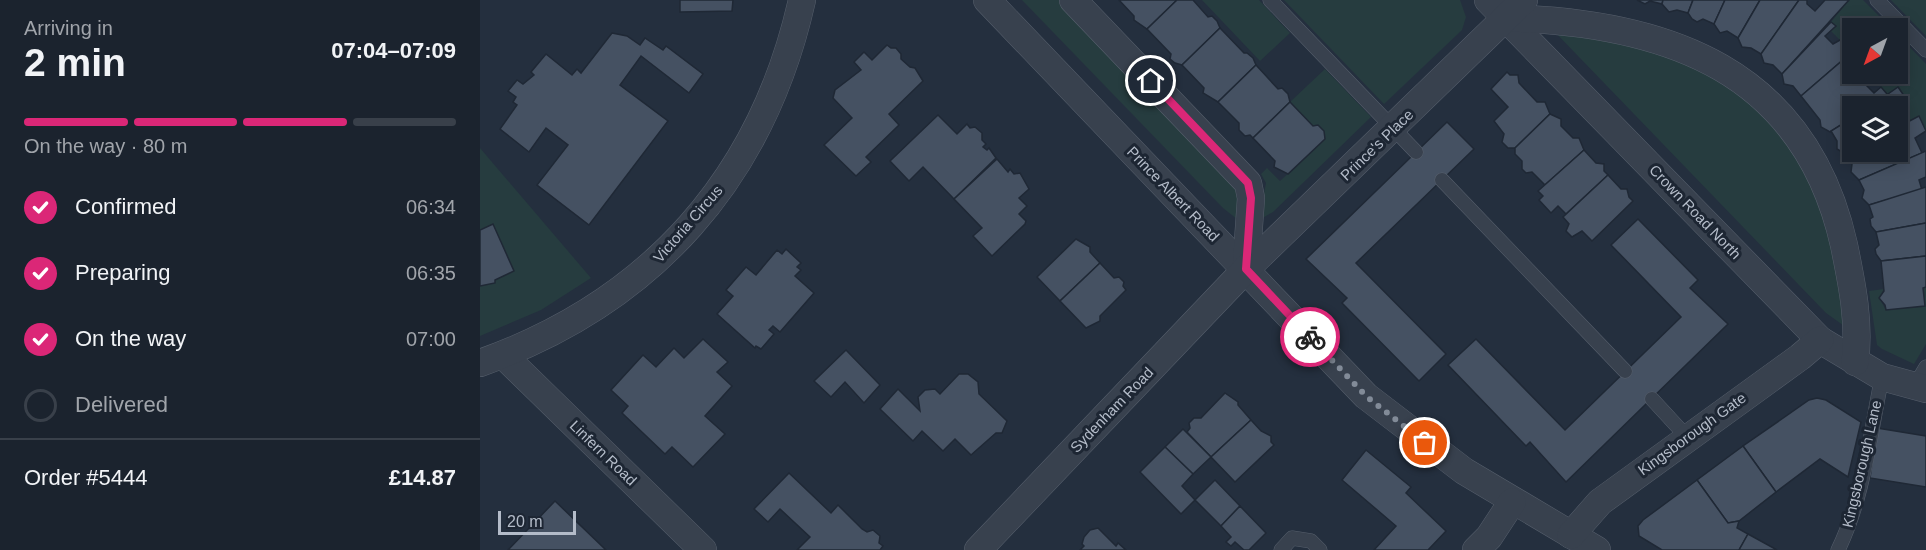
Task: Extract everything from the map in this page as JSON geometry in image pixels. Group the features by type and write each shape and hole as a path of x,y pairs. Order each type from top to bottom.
{"street":[{"name":"Victoria Circus","path":"491,359 588,314 650,268 681,237 727,179 750,143 787,60 802,0"},
{"name":"Prince Albert Road","path":"987,0 1385,413 1464,471 1512,502 1597,550"},
{"path":"1073,0 1248,183 1251,198 1246,269"},
{"path":"1508,4 1554,19 1649,35 1692,51 1715,63 1757,94 1791,129 1809,156 1835,209 1852,282 1858,337 1856,362"},
{"name":"Prince's Place","path":"1246,269 1394,129 1508,4"},
{"name":"Crown Road North","path":"1508,4 1820,340 1882,377 1922,381"},
{"name":"Sydenham Road","path":"978,550 1246,269"},
{"name":"Kingsborough Gate","path":"1571,535 1600,502 1800,357 1820,340"},
{"name":"Linfern Road","path":"491,359 703,550"},
{"path":"1476,550 1489,537 1512,502"}],"lane":[{"path":"1270,0 1416,152"},
{"path":"1877,0 1926,50"},
{"path":"1442,180 1626,371"},
{"name":"Kingsborough Lane","path":"1838,550 1848,530 1858,491 1882,377"},
{"path":"1652,399 1687,437"},
{"path":"1281,550 1292,538 1311,541 1320,550"}],"green space":[{"path":"1022,0 1061,0 1238,187 1237,219 1223,208"},
{"path":"1202,0 1259,0 1290,33 1260,61"},
{"path":"1284,0 1460,0 1466,17 1462,30 1384,104"},
{"path":"1849,0 1863,0 1881,18 1842,18 1841,41 1831,31 1836,26 1831,22"},
{"path":"1891,0 1926,0 1926,36"},
{"path":"1551,28 1674,53 1755,106 1794,152 1827,217 1847,328 1826,313"},
{"path":"1908,45 1926,64 1926,131 1919,116 1908,121 1908,96 1905,96 1899,87 1887,94 1878,84 1908,84"},
{"path":"1325,69 1371,117 1273,212 1259,220 1266,183 1261,174 1267,168 1280,181 1325,139 1324,131 1318,125 1313,126 1290,102"},
{"path":"480,148 591,278 541,310 480,336"},
{"path":"1926,287 1926,344 1914,364 1877,345 1869,291 1884,289 1879,298 1886,310 1925,306 1923,288"}],"building":[{"path":"680,0 733,0 732,11 680,12"},
{"path":"1119,0 1177,0 1147,29 1134,20 1134,16"},
{"path":"1177,0 1193,0 1208,17 1212,16 1217,21 1220,28 1182,65 1170,59 1171,54 1147,29"},
{"path":"1637,0 1663,0 1662,4 1650,1 1645,4"},
{"path":"1663,0 1693,0 1688,13 1677,10 1669,12 1662,4"},
{"path":"1693,0 1725,0 1714,24 1703,19 1697,22 1692,19 1688,13"},
{"path":"1725,0 1760,0 1738,38 1727,31 1720,33 1714,24"},
{"path":"1760,0 1799,0 1761,54 1751,48 1742,47 1738,38"},
{"path":"1799,0 1807,0 1807,4 1815,11 1825,0 1849,0 1782,74 1773,65 1764,63 1761,54"},
{"path":"1831,22 1836,26 1825,36 1833,44 1842,39 1842,61 1801,96 1793,86 1784,84 1782,74"},
{"path":"1220,28 1244,53 1253,58 1256,65 1218,102 1203,93 1204,88 1182,65"},
{"path":"612,33 627,36 640,45 645,38 663,50 666,46 703,74 689,93 641,56 620,85 668,121 589,225 537,185 568,145 546,128 529,152 500,129 517,105 513,102 516,97 508,91 517,80 523,84 534,75 531,72 546,54 572,75 577,69 581,73"},
{"path":"887,45 896,48 901,54 901,59 910,67 915,68 923,81 889,114 899,125 866,157 871,162 856,176 824,145 852,118 833,98 835,90 861,70 854,62 864,52 872,60"},
{"path":"1842,61 1842,84 1865,84 1874,93 1881,87 1887,94 1884,96 1842,96 1842,124 1830,132 1821,127 1820,120 1801,96"},
{"path":"1256,65 1278,89 1282,88 1288,94 1290,102 1253,138 1250,135 1245,136 1239,130 1239,123 1218,102"},
{"path":"1507,72 1510,75 1518,75 1519,83 1537,102 1545,102 1550,114 1515,148 1508,148 1502,142 1504,134 1494,121 1508,107 1491,89"},
{"path":"1898,87 1904,96 1885,96"},
{"path":"1290,102 1313,126 1318,125 1324,131 1325,139 1288,174 1274,167 1275,161 1253,138"},
{"path":"1550,114 1561,119 1561,126 1573,138 1579,138 1584,150 1545,185 1532,172 1526,173 1522,169 1522,161 1515,154 1515,148"},
{"path":"938,115 957,134 967,124 970,128 975,127 982,133 982,140 986,144 983,147 987,150 989,148 996,158 954,199 923,167 909,181 890,161"},
{"path":"1919,116 1926,131 1915,138 1922,153 1908,159 1908,122"},
{"path":"1447,122 1474,149 1356,263 1446,354 1419,381 1342,303 1347,298 1306,259"},
{"path":"1842,124 1842,152 1837,149 1837,141 1831,131"},
{"path":"1584,150 1596,163 1604,164 1604,171 1608,175 1566,214 1558,206 1551,213 1539,200 1543,196 1538,191"},
{"path":"1926,151 1926,177 1919,180 1922,190 1869,205 1862,198 1864,190 1859,180 1901,162 1908,162 1908,159"},
{"path":"997,159 1008,172 1010,169 1014,174 1020,173 1029,189 1019,198 1027,206 1019,214 1026,221 1025,224 992,256 973,236 982,228 954,199"},
{"path":"1851,162 1901,162 1859,180 1851,172"},
{"path":"1608,175 1621,189 1627,189 1633,201 1592,241 1582,231 1572,237 1566,231 1569,224 1563,217"},
{"path":"1926,187 1926,223 1876,232 1871,226 1870,219 1873,217 1869,205"},
{"path":"1638,219 1698,280 1690,288 1728,324 1566,482 1530,442 1526,446 1448,365 1476,339 1565,430 1681,317 1611,245"},
{"path":"1926,223 1926,256 1881,261 1875,249 1879,245 1876,232"},
{"path":"493,224 514,271 495,280 495,283 480,286 480,230"},
{"path":"1076,239 1090,247 1090,252 1100,263 1060,301 1037,277"},
{"path":"786,249 801,263 797,267 801,270 795,276 814,293 780,332 773,326 769,330 774,334 761,349 756,346 755,348 717,314 733,296 726,290 746,267 756,275 777,250 782,254"},
{"path":"1926,256 1926,287 1923,288 1925,306 1886,310 1879,298 1884,291 1881,261"},
{"path":"1100,263 1114,278 1119,277 1124,282 1123,286 1126,290 1100,316 1100,321 1086,328 1060,301"},
{"path":"703,339 728,362 717,372 732,386 705,416 725,434 693,467 672,447 665,454 622,413 628,406 611,390 643,355 656,367 674,348 684,358"},
{"path":"846,350 880,385 864,403 845,382 831,397 814,381"},
{"path":"959,374 968,374 978,382 979,394 1007,421 1002,433 996,433 971,455 955,439 943,451 922,431 913,441 880,409 898,389 920,411 918,397 925,390 935,389 940,394"},
{"path":"1225,393 1238,402 1251,420 1211,457 1187,432 1190,428 1189,423 1194,418 1201,418"},
{"path":"1817,398 1826,400 1861,422 1848,477 1820,459 1776,492 1743,446 1809,400"},
{"path":"1251,420 1261,431 1271,436 1271,442 1274,445 1235,482 1211,457"},
{"path":"1877,428 1926,436 1926,487 1870,478"},
{"path":"1183,429 1211,457 1193,474 1165,447"},
{"path":"1743,446 1776,492 1739,521 1728,523 1697,480"},
{"path":"1165,447 1193,474 1182,486 1195,500 1181,514 1140,472"},
{"path":"1366,450 1411,487 1406,493 1446,531 1428,550 1374,550 1396,526 1342,480"},
{"path":"789,473 831,513 838,505 862,529 867,532 873,530 880,536 879,543 883,546 880,550 797,550 810,537 780,509 768,522 754,509"},
{"path":"1215,480 1240,506 1221,526 1195,500"},
{"path":"1697,480 1728,523 1739,521 1737,528 1748,534 1739,550 1662,550 1639,536 1638,526 1643,520"},
{"path":"555,501 606,550 508,550"},
{"path":"1240,506 1266,533 1249,550 1244,550 1235,542 1231,546 1226,542 1231,537 1221,526"},
{"path":"1098,528 1116,546 1118,543 1126,550 1080,550 1084,546 1082,544 1084,537 1090,530"},
{"path":"1748,534 1777,550 1739,550"}],"way so far":[{"path":"1310,337 1366,396 1425,443"}],"route":[{"path":"1151,81 1248,183 1251,198 1246,269 1310,337"}]}
